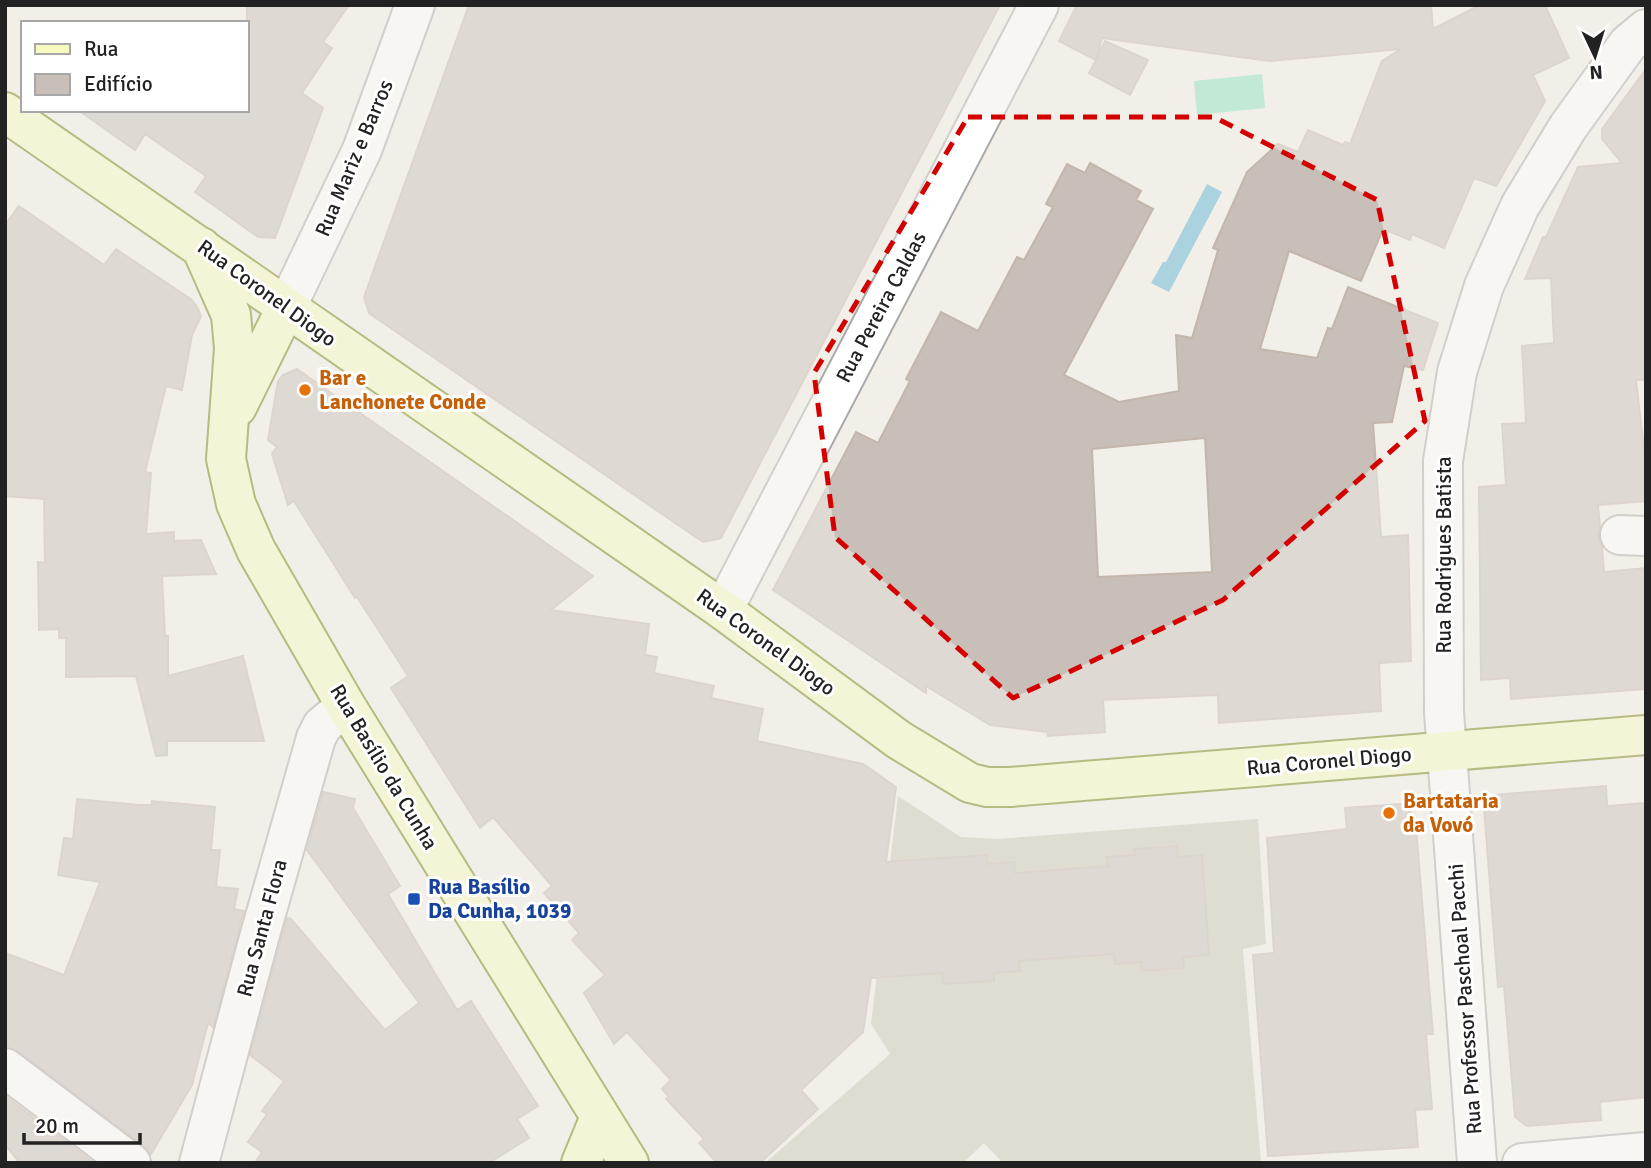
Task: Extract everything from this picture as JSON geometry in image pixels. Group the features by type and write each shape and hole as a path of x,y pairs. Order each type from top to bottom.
{"street":[{"name":"Rua Mariz e Barros","path":"286,308 362,150 415,5"},
{"name":"Rua Pereira Caldas","path":"723,610 1039,5"},
{"name":"Rua Rodrigues Batista","path":"1446,752 1443,461 1457,372 1483,286 1520,206 1568,127 1628,44 1640,22"},
{"name":"Rua Coronel Diogo","path":"5,112 723,610 899,740 970,783 987,787 1646,735"},
{"name":"Rua Basílio da Cunha","path":"200,245 231,314 234,348 226,458 236,504 256,550 346,706 629,1163"},
{"name":"Rua Basílio da Cunha","path":"227,427 286,308"},
{"name":"Rua Santa Flora","path":"199,1163 316,738 322,726 346,706"},
{"name":"Rua Professor Paschoal Pacchi","path":"1446,752 1477,1163"},
{"path":"5,1068 131,1163"},
{"path":"581,1163 600,1117"},
{"path":"1522,1163 1646,1152"}],"highlighted area":[{"path":"968,117 1214,117 1377,200 1425,421 1223,600 1013,698 835,537 814,373"}],"shaded area":[{"path":"898,796 961,837 997,839 1258,819 1266,944 1243,949 1261,1163 1003,1163 984,1143 963,1163 765,1163 890,1054 871,1024"}],"green space":[{"path":"1262,74 1265,108 1197,115 1194,81"}],"water":[{"path":"1207,184 1222,192 1169,292 1151,283 1163,262 1166,262"}],"building":[{"path":"247,5 349,5 323,42 332,48 302,93 323,108 275,238 258,237 195,192 206,176 145,134 135,150 81,112 248,112"},
{"path":"469,5 1000,5 721,538 703,542 369,313 364,297"},
{"path":"1077,5 1431,5 1433,29 1480,5 1545,5 1569,58 1533,75 1545,101 1496,186 1474,178 1444,248 1412,234 1410,240 1383,229 1361,281 1289,251 1260,349 1317,358 1328,328 1332,329 1348,287 1438,323 1423,370 1404,366 1392,422 1373,423 1381,537 1408,535 1411,661 1379,663 1381,711 1219,723 1218,695 1103,700 1105,732 1048,736 1047,732 990,725 926,686 926,693 773,590 856,432 878,443 910,381 906,379 941,312 978,331 1017,257 1024,260 1053,207 1046,204 1067,164 1085,173 1090,163 1141,191 1136,200 1153,209 1064,375 1119,402 1179,391 1176,335 1192,338 1218,250 1213,248 1247,172 1278,144 1298,152 1308,130 1343,145 1345,142 1350,144 1382,61 1401,49 1269,61 1102,38 1096,60 1059,41","holes":["1205,438 1212,572 1098,577 1092,449"]},
{"path":"1105,41 1148,60 1130,95 1089,73"},
{"path":"1646,69 1646,380 1636,380 1646,466 1646,501 1598,505 1598,535 1604,572 1646,568 1646,689 1511,699 1510,678 1481,680 1479,487 1506,485 1502,424 1526,423 1522,346 1554,343 1551,278 1525,279 1578,167 1622,163 1602,139 1602,129"},
{"path":"19,206 104,265 116,249 192,300 197,307 201,316 192,335 182,390 166,386 145,472 151,473 146,534 174,532 174,541 201,540 216,574 162,576 165,636 168,636 168,676 243,656 264,741 167,741 167,755 156,756 136,676 66,677 66,638 59,638 59,629 39,630 38,562 45,563 44,499 5,496 5,225"},
{"path":"297,369 593,576 551,610 649,624 645,655 657,657 654,673 714,686 711,698 763,709 757,741 863,764 896,787 886,862 987,855 987,864 1014,862 1015,873 1108,866 1107,857 1135,855 1134,849 1177,846 1178,857 1202,855 1209,955 1183,957 1184,968 1142,971 1141,962 1115,964 1114,954 1019,961 1020,971 994,973 994,981 943,984 942,973 871,978 863,1032 801,1090 818,1109 760,1163 717,1163 699,1143 704,1139 666,1099 669,1097 662,1089 671,1080 627,1032 614,1044 584,993 605,975 572,940 579,933 544,893 552,886 493,817 480,828 391,688 408,676 294,501 288,505 272,454 277,447 268,440 278,381 283,375"},
{"path":"1606,786 1607,806 1646,803 1646,1097 1600,1102 1601,1120 1527,1126 1515,1117 1504,986 1498,987 1484,808 1493,795"},
{"path":"323,792 355,799 353,808 400,886 388,894 424,955 457,1010 471,1001 538,1106 517,1119 529,1138 489,1163 255,1163 262,1152 248,1142 267,1114 262,1111 284,1081 250,1055 287,918 291,919 385,1030 419,1003 307,850"},
{"path":"77,799 138,805 152,805 152,801 215,807 211,850 220,850 216,887 238,889 234,909 244,911 213,1027 208,1023 192,1085 151,1154 18,1051 5,1047 5,953 64,975 100,882 58,875 64,838 73,839"},
{"path":"1401,804 1415,816 1433,1034 1426,1034 1432,1109 1415,1110 1418,1147 1268,1156 1253,955 1274,953 1267,838 1347,829 1345,808"},
{"path":"5,1096 94,1163 20,1163 5,1145"}],"place":[{"name":"Bar e Lanchonete Conde","path":"305,390"},
{"name":"Bartataria da Vovó","path":"1389,813"},
{"name":"Rua Basílio Da Cunha, 1039","path":"414,899"}]}
